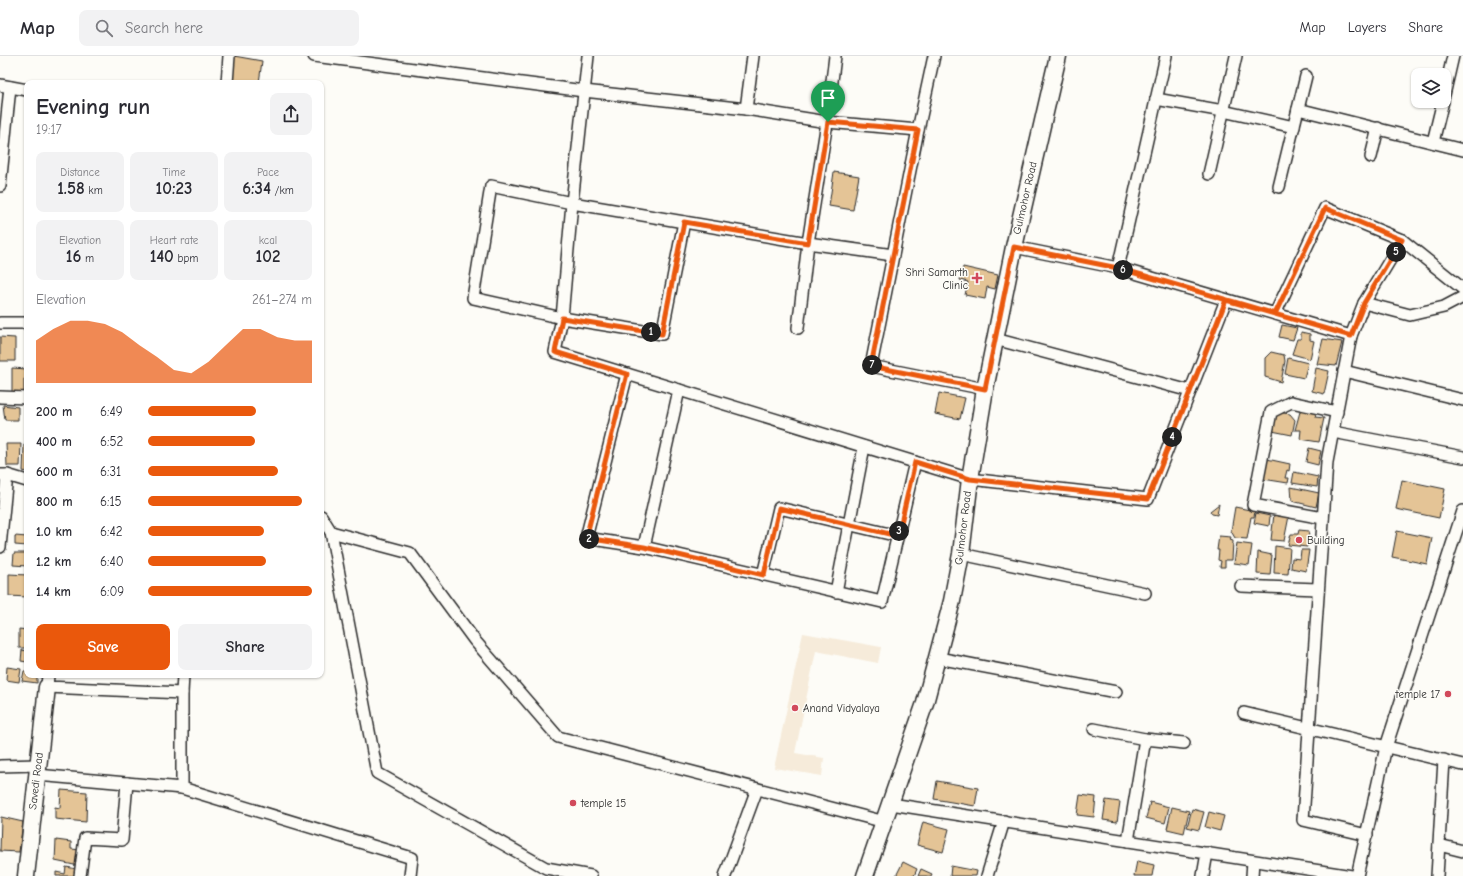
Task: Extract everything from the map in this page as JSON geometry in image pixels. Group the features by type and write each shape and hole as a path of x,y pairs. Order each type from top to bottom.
{"street":[{"path":"227,80 229,56"},
{"path":"314,56 334,57 584,91 746,109 828,122 918,130"},
{"path":"588,56 572,203 562,318 555,352 970,479 1148,499 1226,300"},
{"path":"746,109 753,56"},
{"path":"798,328 808,243 828,122 835,56"},
{"path":"934,56 871,366 985,389"},
{"name":"Gulmohor Road","path":"866,876 925,702 952,601 961,554 970,479 985,389 1014,247 1058,56"},
{"path":"1118,268 1166,56"},
{"path":"1209,174 1236,56"},
{"path":"1450,68 1453,56"},
{"path":"1279,187 1306,76"},
{"path":"0,186 5,86 24,89"},
{"path":"1156,99 1223,111 1294,127"},
{"path":"1433,142 1441,108"},
{"path":"1298,109 1463,150"},
{"path":"1372,157 1378,128"},
{"path":"684,222 662,334 562,318 473,298 491,186 572,203 808,243 893,255"},
{"path":"1275,314 1325,208 1402,240 1463,289"},
{"path":"1367,835 1302,820 1327,462 1351,336 1364,303 1402,240"},
{"path":"1014,247 1118,268 1351,336"},
{"path":"1364,303 1410,315 1444,308 1463,297"},
{"path":"0,323 24,323"},
{"path":"995,339 1190,391"},
{"path":"1344,371 1463,400"},
{"path":"627,374 586,538 644,547 882,602 915,462"},
{"path":"644,547 679,390"},
{"path":"0,397 24,398"},
{"path":"1324,518 1253,505 1271,412 1291,402 1337,412"},
{"path":"1333,432 1463,457"},
{"path":"836,592 864,447"},
{"path":"0,547 3,475 24,480"},
{"path":"764,575 779,508 898,536"},
{"path":"1357,876 1386,747 1463,511"},
{"path":"324,521 331,532 377,774 546,868 587,876"},
{"path":"331,532 410,553 475,641 558,737 885,822"},
{"path":"961,554 1145,593"},
{"path":"1241,586 1318,589"},
{"path":"938,658 1116,692"},
{"path":"182,788 183,678"},
{"path":"48,681 182,693"},
{"name":"Savedi Road","path":"26,876 48,681"},
{"path":"1244,712 1463,765"},
{"path":"1094,729 1144,739 1184,743"},
{"path":"1128,841 1144,739"},
{"path":"1437,876 1444,760"},
{"path":"0,766 127,783 182,788 412,858 410,876"},
{"path":"80,876 85,838 122,840 127,783"},
{"path":"725,876 757,789"},
{"path":"891,804 1352,876"},
{"path":"987,876 1004,822"},
{"path":"1439,845 1463,851"},
{"path":"1203,876 1207,853"},
{"path":"1252,876 1253,861"}],"shaded area":[{"name":"Anand Vidyalaya","path":"803,633 881,647 878,663 816,651 795,753 824,758 822,776 774,768"}],"building":[{"path":"234,56 262,61 259,80 232,80"},
{"path":"834,172 859,176 853,210 829,206"},
{"path":"963,267 998,275 995,289 987,287 985,299 965,295 968,282 960,280"},
{"path":"1282,325 1297,328 1293,340 1279,337"},
{"path":"1301,332 1310,334 1310,340 1314,341 1310,359 1292,354 1297,339 1301,339"},
{"path":"0,337 15,338 15,361 0,361"},
{"path":"1323,339 1342,342 1336,366 1317,364"},
{"path":"1271,352 1284,355 1285,361 1281,382 1265,377 1265,358"},
{"path":"1288,358 1308,363 1304,378 1285,374"},
{"path":"12,368 24,369 24,392 12,392"},
{"path":"1316,368 1329,371 1324,394 1312,391"},
{"path":"939,393 965,398 960,419 935,414"},
{"path":"3,405 18,407 18,420 5,420"},
{"path":"1301,408 1317,411 1315,417 1324,418 1319,442 1300,439 1301,430 1295,430"},
{"path":"1277,412 1290,414 1295,420 1292,435 1272,431"},
{"path":"6,444 21,444 20,466 7,466"},
{"path":"24,445 24,471 23,471"},
{"path":"1309,448 1321,451 1318,465 1306,462"},
{"path":"1267,459 1290,464 1289,471 1287,470 1285,478 1289,478 1288,483 1263,479"},
{"path":"1294,472 1318,477 1317,487 1292,483"},
{"path":"1402,480 1445,489 1439,518 1396,509"},
{"path":"1291,487 1319,493 1316,507 1292,501"},
{"path":"1219,504 1217,515 1212,514 1210,511"},
{"path":"1235,507 1255,511 1254,517 1251,517 1247,539 1235,538 1231,531"},
{"path":"1256,513 1270,516 1269,526 1254,523"},
{"path":"1274,514 1289,516 1284,541 1271,540"},
{"name":"Building","path":"1299,530 1309,531 1307,547 1288,545 1291,534 1298,534"},
{"path":"1397,531 1432,538 1427,564 1392,557"},
{"path":"15,536 24,537 24,546 15,545"},
{"path":"1219,536 1231,537 1230,540 1233,541 1232,560 1225,560 1225,567 1220,567 1221,561 1218,560 1219,550 1217,550"},
{"path":"1237,543 1252,545 1249,565 1234,563"},
{"path":"1275,546 1290,548 1288,574 1274,573"},
{"name":"Building","path":"1301,550 1309,550 1306,571 1291,568 1292,558 1300,559"},
{"path":"1258,552 1272,555 1270,575 1257,574"},
{"path":"14,553 24,553 24,566 13,565"},
{"path":"9,574 24,575 24,597 9,596"},
{"path":"19,629 24,630 24,648 19,648"},
{"path":"22,650 24,650 24,662 21,661"},
{"path":"7,667 21,669 19,682 6,680"},
{"path":"24,671 24,678 37,678 37,683 22,681"},
{"path":"937,781 978,788 975,806 934,799"},
{"path":"61,790 87,792 86,822 55,819 55,807 60,808"},
{"path":"1080,795 1096,797 1094,817 1077,815"},
{"path":"1106,800 1120,802 1117,822 1103,820"},
{"path":"1150,802 1169,807 1165,823 1146,818"},
{"path":"1172,807 1189,811 1184,833 1167,829"},
{"path":"1192,809 1204,812 1199,830 1187,827"},
{"path":"1209,812 1224,816 1220,831 1205,827"},
{"path":"1,817 23,822 19,852 0,851"},
{"path":"923,822 949,829 943,852 917,845"},
{"path":"56,840 71,842 71,849 81,850 79,866 55,861"},
{"path":"1137,861 1154,865 1152,876 1134,876"},
{"path":"903,862 917,869 914,876 896,876"},
{"path":"951,866 977,871 976,876 950,876"},
{"path":"66,867 77,869 76,876 56,876 56,872 65,874"},
{"path":"921,869 932,874 931,876 918,876"}],"place":[{"name":"Shri Samarth Clinic","path":"977,278"},
{"name":"Building","path":"1299,540"},
{"name":"temple 17","path":"1448,694"},
{"name":"Anand Vidyalaya","path":"795,708"},
{"name":"temple 15","path":"573,803"}],"route":[{"path":"828,122 918,130 871,366 985,389 1014,247 1118,268 1275,314 1325,208 1402,240 1364,303 1351,336 1226,300 1148,499 970,479 915,462 898,536 779,508 764,575 644,547 586,538 627,374 555,352 562,318 662,334 684,222 808,243 828,122"}]}
